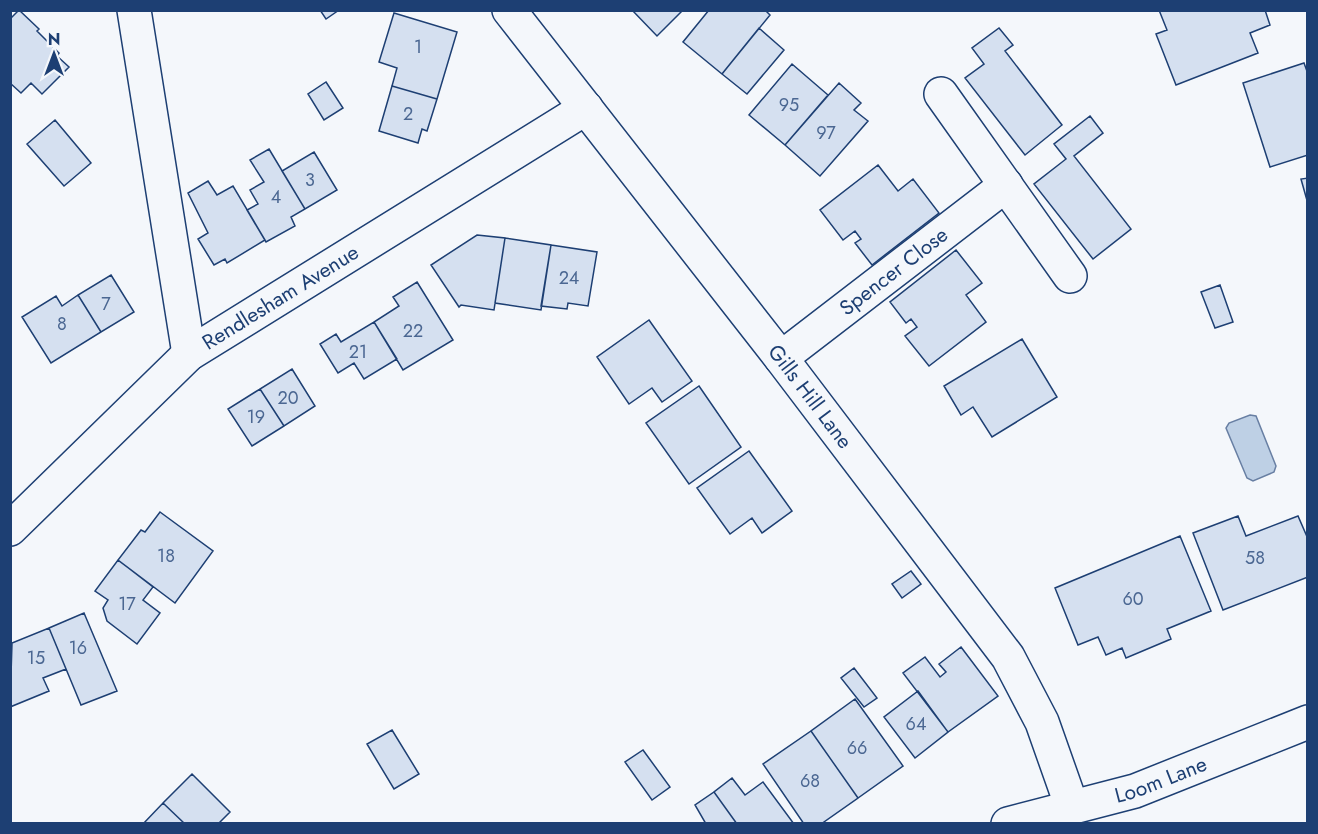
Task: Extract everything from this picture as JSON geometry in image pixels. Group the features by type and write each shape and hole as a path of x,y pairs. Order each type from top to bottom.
{"street":[{"path":"134,10 189,354"},
{"name":"Gills Hill Lane","path":"509,10 781,358 1008,657 1042,722 1072,807"},
{"path":"941,94 1070,276"},
{"name":"Rendlesham Avenue","path":"10,528 189,354 586,108"},
{"name":"Spencer Close","path":"781,358 1006,185"},
{"name":"Loom Lane","path":"1008,824 1135,791 1308,722"}],"water":[{"path":"1250,415 1256,416 1276,466 1274,472 1253,481 1247,478 1226,428 1229,423"}],"building":[{"path":"19,10 39,29 37,31 59,53 57,56 69,67 42,94 31,83 21,93 10,83 10,19"},
{"path":"320,10 339,10 326,19"},
{"path":"632,10 683,10 657,36"},
{"path":"709,10 765,10 770,15 722,74 683,42"},
{"path":"1159,10 1265,10 1270,25 1250,33 1258,53 1176,85 1156,34 1167,30"},
{"path":"394,13 457,32 437,99 392,86 397,68 379,62"},
{"path":"759,28 784,50 747,94 722,74"},
{"path":"999,28 1013,45 1005,51 1062,125 1025,155 965,78 984,64 972,48"},
{"path":"1304,63 1308,74 1308,155 1270,167 1243,83"},
{"path":"792,64 828,95 785,145 749,115"},
{"path":"326,82 343,108 324,120 308,94"},
{"path":"839,83 861,103 854,110 868,121 820,176 785,145"},
{"path":"392,86 437,99 427,131 422,129 418,143 379,131"},
{"path":"1090,116 1103,133 1074,156 1131,229 1093,259 1034,184 1066,159 1054,144"},
{"path":"55,120 91,163 64,186 27,144"},
{"path":"269,149 305,209 291,217 295,226 266,242 247,210 258,204 250,190 264,182 250,160"},
{"path":"314,152 337,190 305,209 282,171"},
{"path":"878,165 898,191 913,179 939,213 872,265 855,243 861,239 855,231 843,240 820,210"},
{"path":"1308,178 1308,204 1301,179"},
{"path":"208,181 217,195 233,186 265,240 227,263 225,259 214,265 198,239 208,233 188,193"},
{"path":"477,235 505,238 494,310 461,305 459,307 431,265"},
{"path":"505,238 551,245 541,310 495,303"},
{"path":"551,245 597,252 588,306 568,303 567,309 541,306"},
{"path":"956,250 982,283 966,295 986,322 929,366 905,336 917,327 911,319 906,323 890,302"},
{"path":"111,275 134,312 101,332 78,295"},
{"path":"417,282 453,340 403,370 374,322 399,306 393,297"},
{"path":"1220,285 1233,322 1215,328 1201,292"},
{"path":"78,295 101,332 51,363 22,317 56,296 62,306"},
{"path":"649,320 692,381 662,402 652,388 629,404 597,357"},
{"path":"374,322 397,359 364,379 354,363 338,373 320,344 336,334 341,342"},
{"path":"1022,339 1057,397 992,437 973,407 961,415 944,386"},
{"path":"292,369 315,406 284,426 260,389"},
{"path":"699,386 741,447 689,484 646,423"},
{"path":"260,389 284,426 252,446 228,409"},
{"path":"749,451 792,511 762,533 752,518 730,534 697,488"},
{"path":"160,512 213,551 175,603 118,560 141,530 145,532"},
{"path":"1238,516 1246,536 1298,516 1308,539 1308,577 1223,610 1193,533"},
{"path":"1180,536 1211,611 1167,629 1171,639 1126,658 1122,648 1106,655 1098,637 1078,645 1055,588"},
{"path":"118,560 153,587 143,600 160,613 137,644 107,621 103,608 108,600 95,591"},
{"path":"911,571 921,584 902,598 892,584"},
{"path":"84,613 117,691 81,705 49,628"},
{"path":"49,628 66,669 43,678 49,691 10,707 12,643"},
{"path":"961,647 998,696 948,732 903,673 925,657 940,677 946,672 939,664"},
{"path":"854,668 877,698 864,707 841,678"},
{"path":"918,691 948,732 915,758 884,717"},
{"path":"855,699 903,766 858,798 811,731"},
{"path":"392,730 419,774 394,789 367,744"},
{"path":"811,731 858,798 821,824 804,824 763,764"},
{"path":"643,750 670,787 652,800 625,762"},
{"path":"192,774 230,812 218,824 185,824 163,803"},
{"path":"732,778 745,795 763,782 794,824 737,824 714,792"},
{"path":"714,792 737,824 706,824 695,805"},
{"path":"163,803 185,824 143,824"}]}
